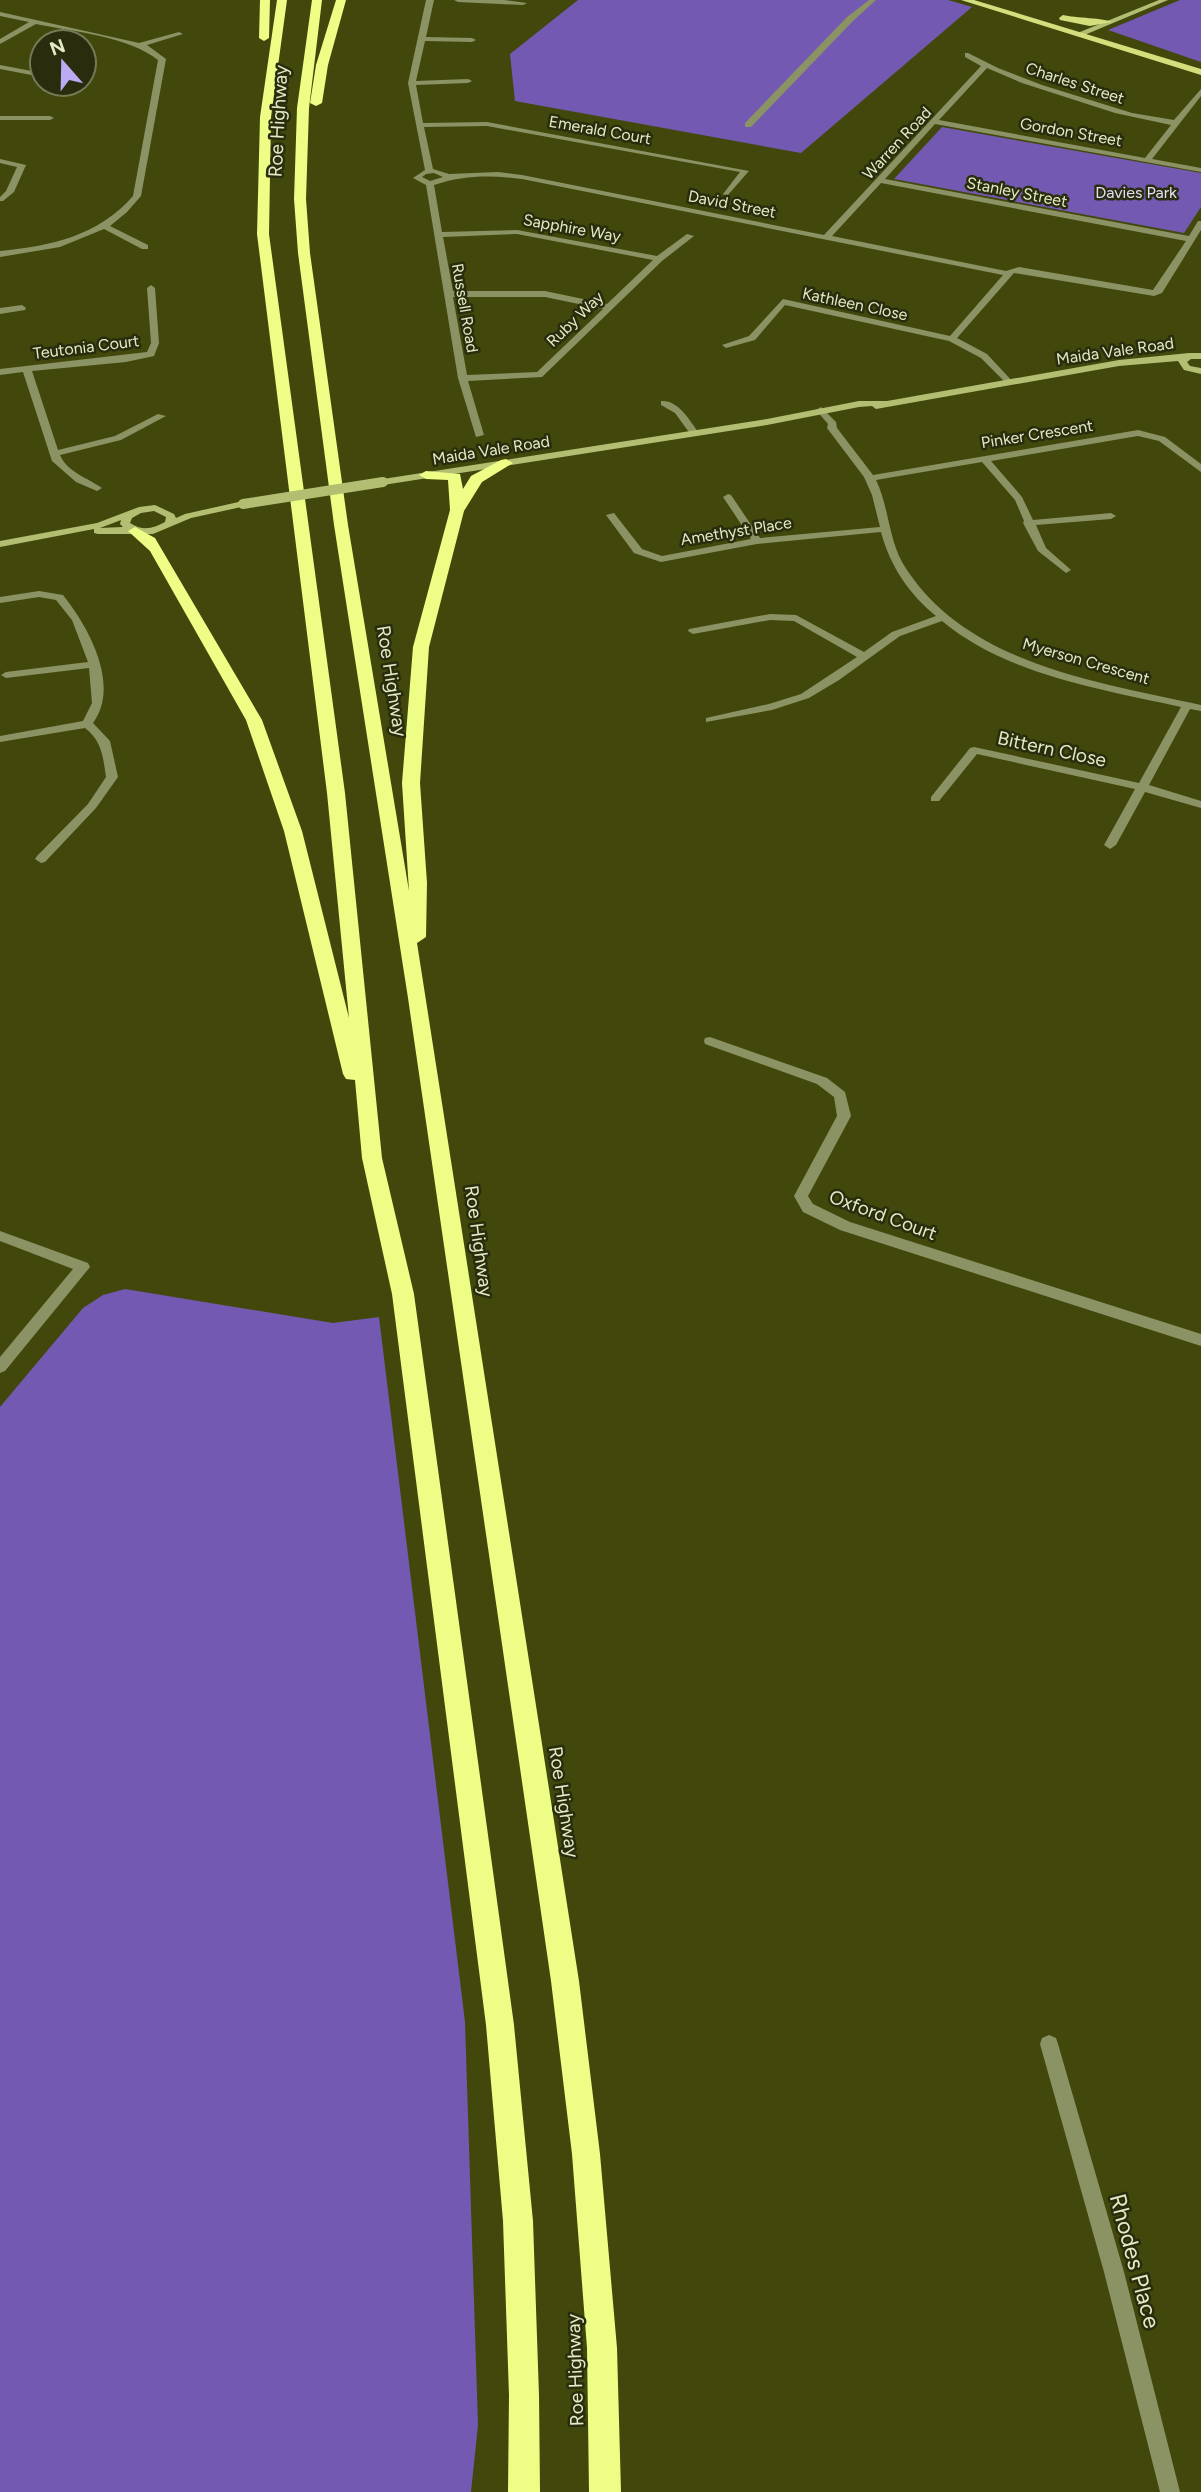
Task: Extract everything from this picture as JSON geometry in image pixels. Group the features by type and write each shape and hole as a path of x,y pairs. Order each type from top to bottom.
{"highway":[{"path":"260,176 257,104 264,44 265,0"},
{"name":"Roe Highway","path":"282,0 264,108 260,176 263,234 336,793 372,1157 403,1294 499,2025 518,2221 524,2395 524,2492"},
{"name":"Roe Highway","path":"317,0 303,108 300,199 304,253 341,525 417,998 565,1981 586,2154 601,2334 605,2492"},
{"path":"304,253 308,144 323,65 341,0"},
{"path":"417,998 418,888 411,783 421,647 457,511 476,479 506,463"},
{"path":"426,475 448,475 456,478 457,511"},
{"path":"133,524 158,551 254,720 293,831 372,1157"}],"main road":[{"path":"965,0 1201,65"},
{"path":"992,0 1080,22 1111,22"},
{"path":"1088,32 1165,0"},
{"path":"1015,6 1201,72"},
{"name":"Maida Vale Road","path":"1049,376 1119,363 1201,356"},
{"path":"1185,358 1182,364 1187,368"},
{"name":"Maida Vale Road","path":"133,524 155,508 186,511 219,508 1049,376 1136,366 1168,365 1201,371"},
{"path":"155,508 171,516 166,527"},
{"name":"Maida Vale Road","path":"133,524 154,531 188,516 219,508"},
{"path":"16,541 133,524"},
{"path":"0,544 100,525 133,524"}],"street":[{"path":"430,0 412,83 429,171 439,171 448,176 444,182 430,184"},
{"path":"458,0 523,4"},
{"path":"748,125 850,19 873,0"},
{"path":"0,14 139,45 148,48 162,59 137,196 126,212 106,227 69,241 0,254"},
{"path":"0,42 36,21"},
{"path":"139,45 179,34"},
{"path":"422,39 472,40"},
{"name":"Charles Street","path":"968,55 985,66 1020,80 1137,118 1177,123"},
{"path":"0,66 28,72"},
{"name":"Warren Road","path":"827,237 985,66"},
{"path":"412,83 468,81"},
{"path":"1148,159 1201,91"},
{"path":"0,118 50,118"},
{"name":"Gordon Street","path":"935,122 1201,170"},
{"name":"Emerald Court","path":"419,125 487,124 745,171 727,194"},
{"path":"0,161 22,165 10,192 3,199"},
{"name":"Russell Road","path":"429,171 417,178 430,184 463,378 479,435"},
{"name":"David Street","path":"448,176 498,174 522,177 1008,274 1019,270 1154,293 1159,291 1190,239"},
{"name":"Stanley Street","path":"881,181 1190,239"},
{"path":"1190,239 1201,223"},
{"path":"106,227 145,247"},
{"name":"Sapphire Way","path":"438,235 517,232 659,259"},
{"name":"Ruby Way","path":"463,378 539,374 659,259 690,236"},
{"path":"1008,274 952,340 984,356 1009,382"},
{"name":"Teutonia Court","path":"0,372 151,354 155,344 150,288"},
{"path":"450,294 545,294 608,307"},
{"name":"Kathleen Close","path":"726,345 752,338 783,302 952,340"},
{"path":"0,311 22,308"},
{"path":"27,370 57,461 79,480 97,488"},
{"path":"664,403 678,411 694,433"},
{"name":"Myerson Crescent","path":"818,413 824,426 832,428 869,478 894,556 906,578 942,617 959,631 1019,659 1099,685 1201,708"},
{"path":"56,453 118,438 161,416"},
{"name":"Pinker Crescent","path":"869,478 1138,433 1162,439 1201,469"},
{"path":"984,459 1019,499 1042,549 1066,570"},
{"path":"728,497 757,541"},
{"name":"Amethyst Place","path":"611,515 638,551 652,558 672,558 757,541 886,529"},
{"path":"1028,523 1111,516"},
{"path":"0,600 50,595 59,597 78,621 94,664 97,710 87,724"},
{"path":"693,631 770,617 788,617 801,620 863,656"},
{"path":"710,720 772,707 806,696 895,634 942,617"},
{"path":"6,676 94,664"},
{"path":"1110,845 1187,705"},
{"path":"0,739 87,724 99,732 106,743 112,777 92,806 41,859"},
{"name":"Bittern Close","path":"935,799 974,750 1142,787"},
{"path":"1142,787 1201,805"},
{"name":"Oxford Court","path":"710,1041 822,1081 840,1095 844,1116 801,1196 808,1208 845,1226 1201,1340"},
{"path":"0,1236 83,1267 0,1367"},
{"name":"Rhodes Place","path":"1049,2044 1114,2272 1170,2492"}],"green space":[{"path":"578,0 948,0 972,7 801,153 515,101 510,54"},
{"path":"1180,0 1201,0 1201,62 1108,30"},
{"name":"Davies Park","path":"942,127 1201,173 1201,207 1184,233 894,179"},
{"path":"125,1289 333,1323 379,1317 465,2022 478,2425 471,2492 0,2492 0,1407 83,1308 103,1295"}]}
